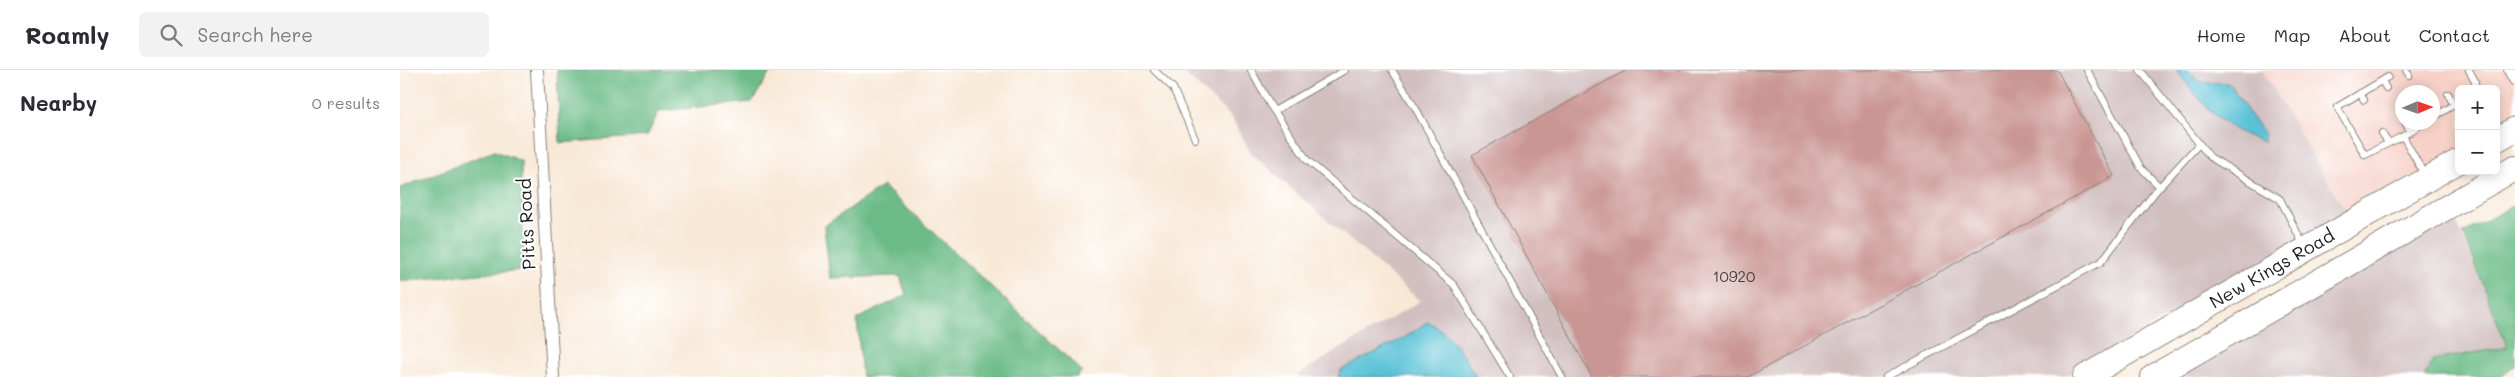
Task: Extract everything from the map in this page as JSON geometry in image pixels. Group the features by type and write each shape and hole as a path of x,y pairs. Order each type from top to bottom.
{"highway":[{"path":"2500,138 2515,129"},
{"name":"New Kings Road","path":"2086,377 2455,163"},
{"name":"New Kings Road","path":"2153,377 2515,168"},
{"path":"2274,307 2301,274 2305,262 2305,249"}],"street":[{"name":"Pitts Road","path":"537,70 552,377"},
{"path":"2510,70 2515,79"}],"lane":[{"path":"1154,70 1173,88 1195,140"},
{"path":"1251,70 1274,111 1307,160 1454,285 1510,377"},
{"path":"1274,111 1345,70"},
{"path":"1392,70 1416,109 1562,377"},
{"path":"2087,70 2141,168 2160,187"},
{"path":"2140,70 2210,157 2280,199 2305,249"},
{"path":"2469,70 2475,85"},
{"path":"2386,88 2385,79 2337,107 2365,155 2413,130"},
{"path":"2360,93 2364,100"},
{"path":"2448,94 2455,103"},
{"path":"2440,113 2455,105"},
{"path":"2382,133 2388,143"},
{"path":"2403,136 2427,179"},
{"path":"1886,377 2101,262 2160,187 2199,144"}],"shaded area":[{"path":"1181,70 2262,70 2347,213 2064,377 1300,377 1297,375 1420,301 1251,153 1232,118"},
{"path":"2262,70 2515,70 2515,116 2500,125 2500,85 2455,85 2455,151 2347,213"},
{"path":"2454,216 2507,347 2433,360 2424,377 2176,377"}],"green space":[{"path":"557,70 771,71 752,102 659,111 647,136 560,143"},
{"path":"494,151 521,161 524,270 400,281 400,188"},
{"path":"883,186 1082,371 1077,377 862,377 857,319 906,295 900,276 830,278 824,226"},
{"path":"2515,205 2515,366 2501,377 2424,377 2433,360 2507,347 2463,233"}],"water":[{"path":"2176,70 2188,70 2198,80 2203,82 2230,84 2254,121 2264,132 2264,142 2235,129 2214,114 2204,105"},
{"path":"1427,322 1442,331 1449,338 1476,377 1338,377 1341,370 1406,337"}],"building":[{"path":"1627,70 2057,70 2114,176 1748,377 1592,377 1472,155"}]}
